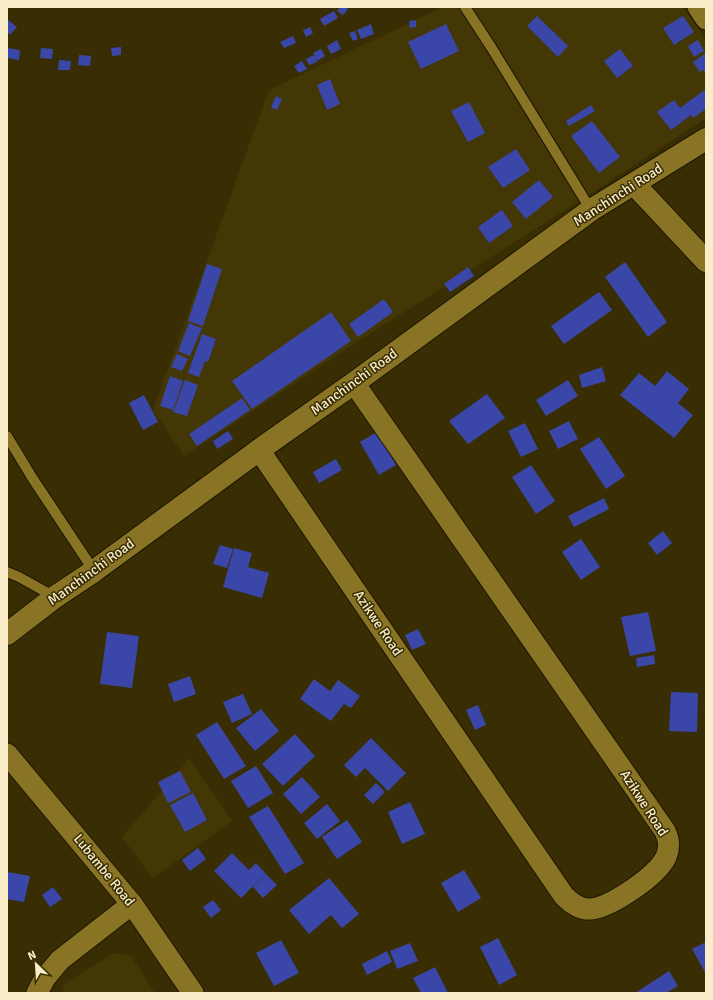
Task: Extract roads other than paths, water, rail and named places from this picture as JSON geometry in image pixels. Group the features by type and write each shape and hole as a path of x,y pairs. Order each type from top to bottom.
{"main road":[{"name":"Manchinchi Road","path":"7,634 55,597 94,571 591,210 706,139"},
{"path":"634,184 706,261"}],"street":[{"name":"Azikwe Road","path":"259,450 564,896 571,903 580,907 591,909 608,904 628,893 643,882 666,858 669,842 664,831 354,383"},
{"name":"Lubambe Road","path":"7,754 132,904 193,993"},
{"path":"37,993 45,978 60,960 132,904"}],"lane":[{"path":"465,7 591,210"},
{"path":"7,436 33,479 94,571"},
{"path":"7,572 55,597"}]}
